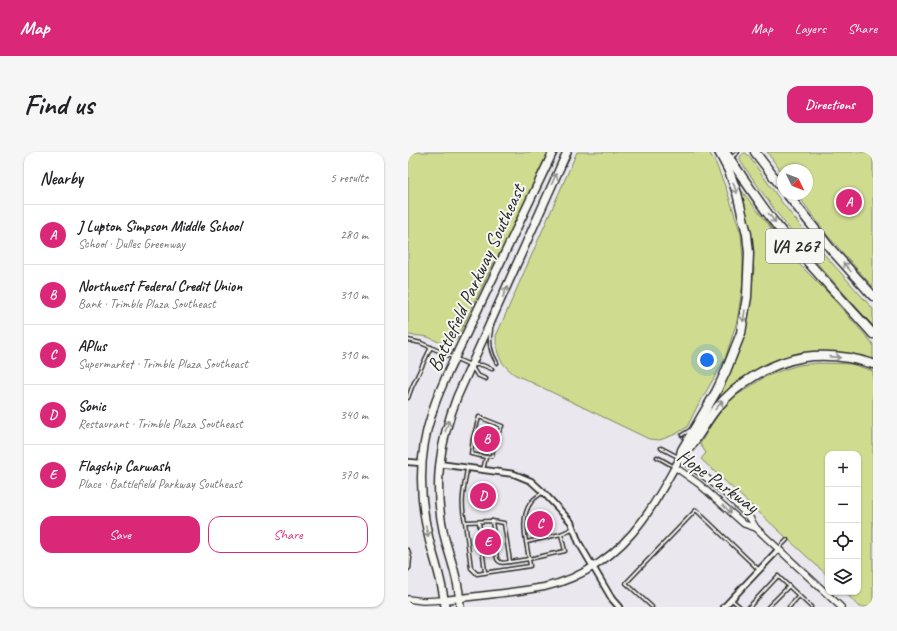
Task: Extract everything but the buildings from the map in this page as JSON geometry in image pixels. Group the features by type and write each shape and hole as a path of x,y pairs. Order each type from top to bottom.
{"highway":[{"path":"680,458 682,450 726,371 741,333 746,303 749,253 746,228 737,193 729,171 719,152"},
{"path":"755,152 777,181"},
{"path":"761,152 777,179"},
{"name":"VA 267","path":"728,155 760,204 800,253 873,334"},
{"name":"VA 267","path":"792,200 830,248 873,296"},
{"path":"680,458 687,452 706,422 725,398 761,372 782,363 804,357 830,356 849,358 873,364"}],"main road":[{"name":"Battlefield Parkway Southeast","path":"444,604 441,581 425,522 421,463 425,440 438,395 553,152"},
{"name":"Battlefield Parkway Southeast","path":"460,607 460,598 455,574 444,537 439,503 439,464 447,425 457,397 567,152"},
{"path":"444,604 460,598 543,587 570,579 593,567 614,551 638,526 680,458"}],"street":[{"name":"Hope Parkway","path":"680,458 729,496 750,518 756,528"},
{"path":"408,462 421,463"},
{"path":"439,464 514,474 531,481 571,522 579,543 612,599 619,607"},
{"name":"Hope Parkway","path":"675,467 699,484 744,524 756,528"},
{"path":"756,528 841,607"},
{"path":"724,607 778,550"},
{"path":"408,599 444,604"}],"lane":[{"path":"728,155 738,152"},
{"path":"495,312 489,341 496,363"},
{"path":"408,340 431,347 472,366 482,365 492,369"},
{"path":"408,398 414,381 431,347"},
{"path":"472,366 477,375 486,379"},
{"path":"494,443 492,456 486,457 471,454 472,439 479,417 502,426 496,436"},
{"path":"682,435 697,424"},
{"name":"Hope Parkway","path":"661,448 680,458"},
{"path":"483,470 486,457"},
{"name":"Hope Parkway","path":"657,457 675,467"},
{"path":"467,468 462,503 463,514 471,568 477,574 530,566 525,531 525,514 532,501 543,492"},
{"path":"652,607 626,582 696,510 759,570"},
{"path":"492,521 497,559 502,563 565,551 561,534"},
{"path":"465,522 504,522 510,562"},
{"path":"479,522 485,572"},
{"path":"527,542 561,534 574,528"},
{"path":"778,550 787,540"},
{"path":"408,550 410,558 408,569"},
{"path":"749,607 778,576 811,607"},
{"path":"768,607 789,586"},
{"path":"789,607 799,596"},
{"path":"732,599 740,607"}],"green space":[{"path":"408,152 549,152 511,234 492,266 457,339 449,344 443,344 428,337 408,335"},
{"path":"577,152 709,152 716,164 727,191 741,234 743,283 737,321 725,359 687,427 676,434 660,440 649,439 514,374 505,366 498,353 496,336"},
{"path":"767,152 873,152 873,287 828,236 801,200 813,200 813,164 777,164 777,166"},
{"path":"746,153 748,155 777,196 777,200 780,200 816,245 873,309 873,326 817,263 774,209 741,162 740,157"},
{"path":"741,190 801,266 827,292 873,344 873,361 786,358 762,367 739,381 714,403 744,335 750,304 754,269 749,228"},
{"path":"818,363 851,364 873,371 873,607 859,607 848,595 861,595 861,451 825,451 825,573 701,459 706,453 700,444 721,411 734,397 765,377 799,365"}],"place":[{"name":"J Lupton Simpson Middle School","path":"849,202"},
{"name":"Northwest Federal Credit Union","path":"487,439"},
{"name":"Sonic","path":"483,496"},
{"name":"APlus","path":"540,524"},
{"name":"Flagship Carwash","path":"488,542"}]}
